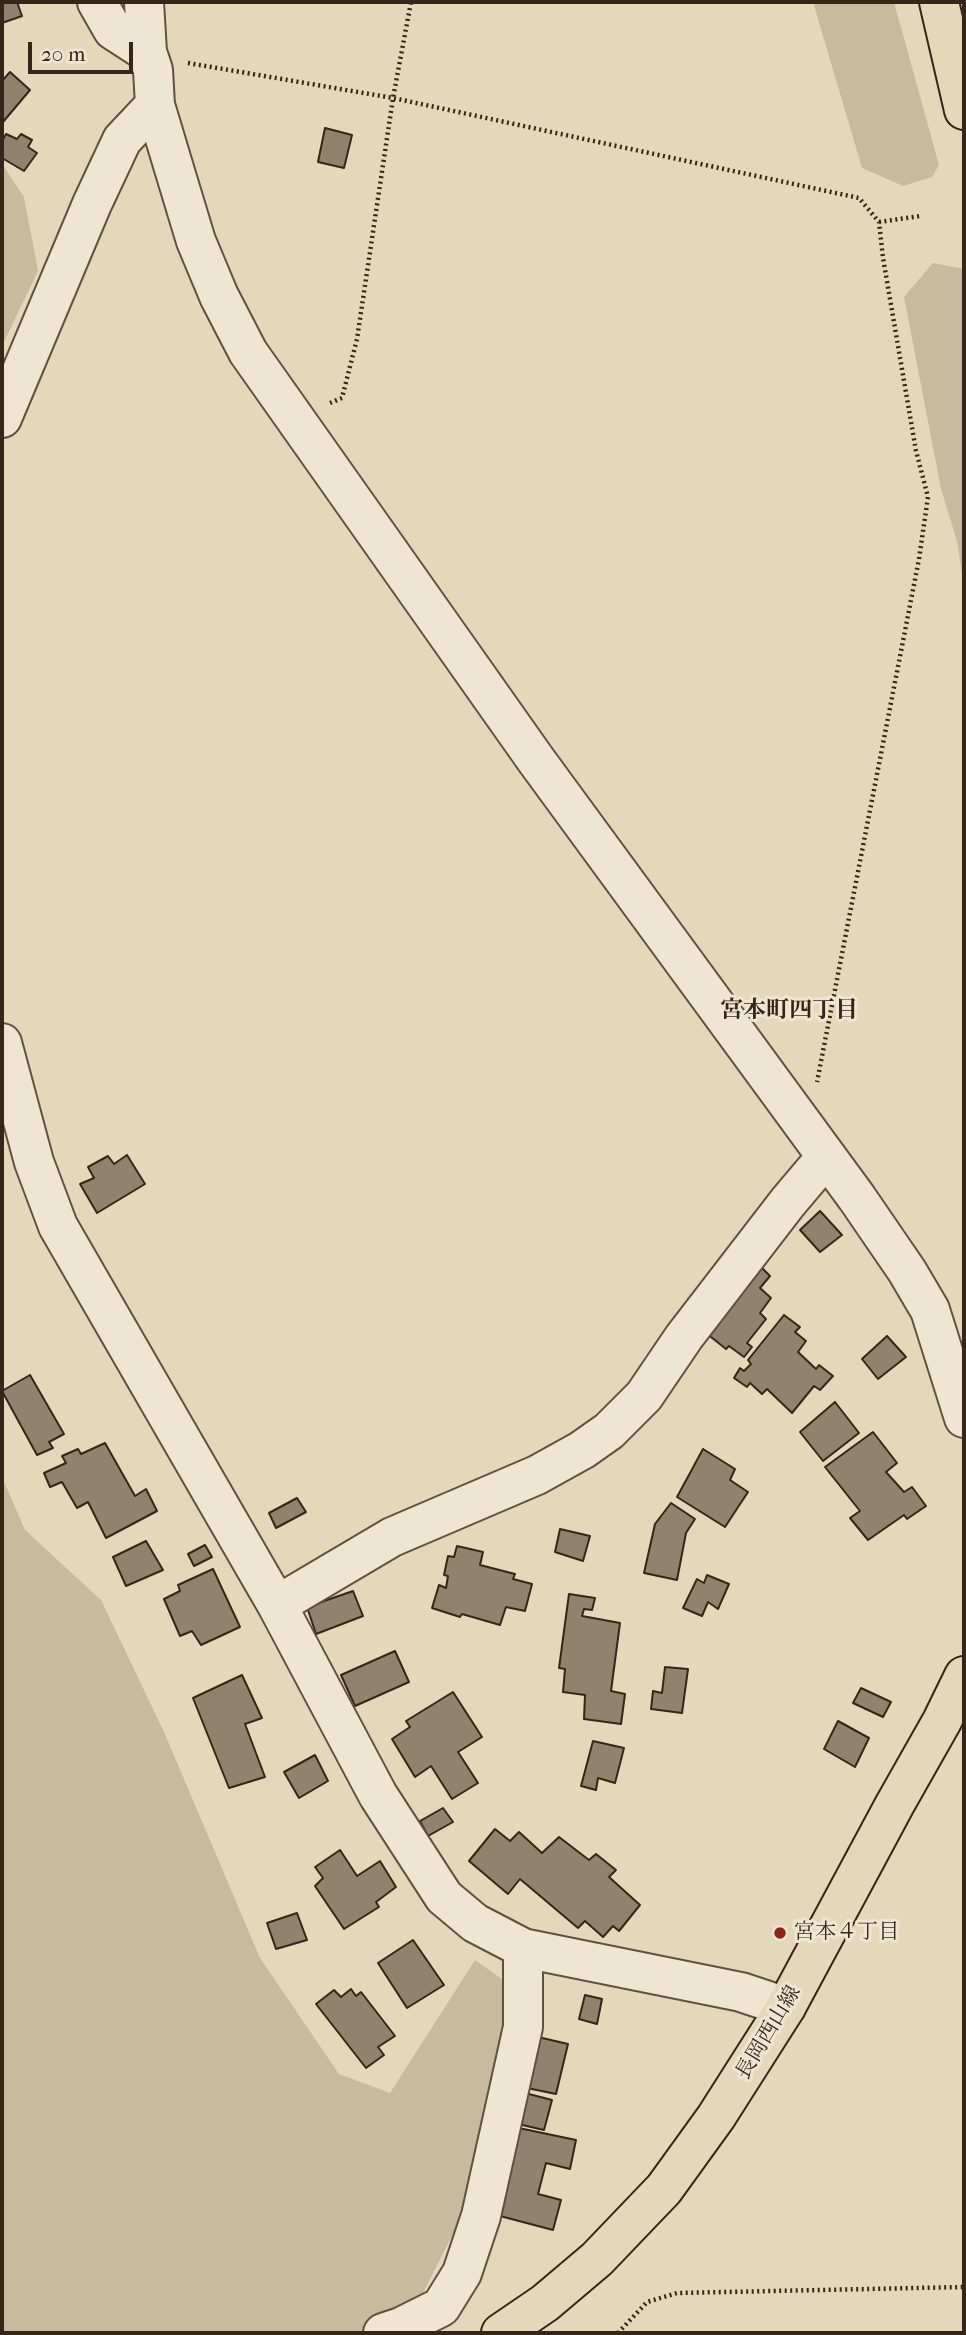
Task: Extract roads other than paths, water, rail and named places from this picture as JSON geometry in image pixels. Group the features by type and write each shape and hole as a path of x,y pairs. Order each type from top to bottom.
{"main road":[{"path":"939,2 964,110"},
{"name":"長岡西山線","path":"500,2333 545,2303 597,2259 664,2189 716,2117 786,2007 964,1676"}],"street":[{"path":"97,2 113,30 147,52"},
{"path":"144,2 147,52 153,70 155,106 196,241 219,296 248,352 536,760 908,1271 930,1310 964,1418"},
{"path":"2,418 92,204 122,140 155,106"},
{"path":"2,1043 34,1162 58,1226 277,1605 378,1795 444,1897 475,1923 523,1948 741,1992 786,2007"},
{"path":"277,1605 392,1537 537,1475 582,1450 609,1431 644,1396 684,1337 788,1202 816,1143"},
{"path":"383,2333 441,2307 462,2273 481,2216 523,2026 523,1948"}],"place":[{"name":"宮本４丁目","path":"780,1933"}],"district":[{"name":"宮本町四丁目","path":"789,1011"}]}
